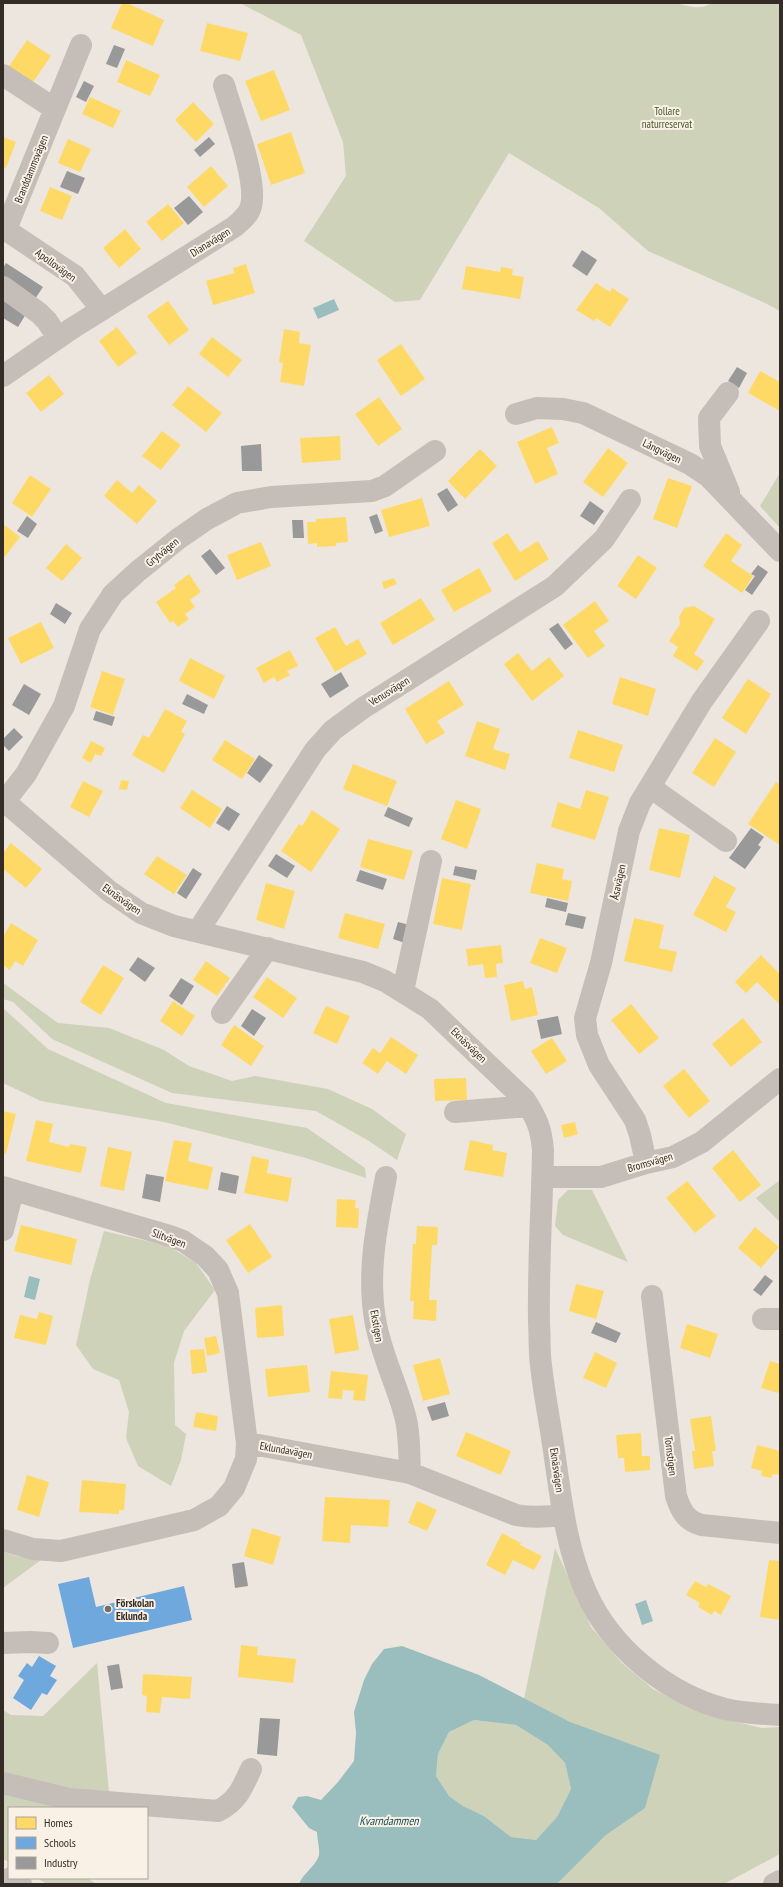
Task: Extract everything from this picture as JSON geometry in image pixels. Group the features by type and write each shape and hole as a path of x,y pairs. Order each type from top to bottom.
{"street":[{"name":"Branddammsvägen","path":"4,229 81,45"},
{"path":"3,75 55,109"},
{"name":"Dianavägen","path":"3,376 58,338 234,227 245,218 251,207 253,197 250,172 224,85"},
{"name":"Apollovägen","path":"4,229 75,276 102,310"},
{"path":"3,287 43,317 58,338"},
{"path":"728,393 708,418 710,446 733,502"},
{"name":"Långvägen","path":"516,414 537,408 564,409 583,413 690,464 708,476 780,551"},
{"name":"Grytvägen","path":"4,801 26,774 64,706 90,629 113,594 137,572 178,539 201,523 238,503 271,497 372,491 385,486 435,451"},
{"name":"Venusvägen","path":"198,931 295,779 315,750 333,730 362,708 555,586 604,539 630,500"},
{"name":"Åsavägen","path":"646,1163 640,1135 634,1120 599,1065 587,1035 585,1018 601,963 629,831 640,803 702,701 759,621"},
{"path":"650,786 726,841"},
{"name":"Eknäsvägen","path":"4,801 109,891 130,907 174,926 362,972 385,981 430,1009 514,1088 536,1116 541,1129 544,1150 538,1288 540,1364 563,1515 578,1573 586,1594 600,1618 632,1655 668,1684 707,1703 742,1713 780,1715"},
{"path":"403,992 431,861"},
{"path":"222,1013 268,948"},
{"name":"Bromsvägen","path":"543,1176 602,1176 673,1157 702,1142 780,1079"},
{"path":"455,1112 528,1106"},
{"name":"Ekstigen","path":"386,1176 373,1247 371,1294 382,1351 390,1369 405,1414 410,1473"},
{"name":"Slitvägen","path":"3,1230 8,1189 170,1236 183,1241 205,1256 218,1270 228,1293 247,1443"},
{"name":"Tornstigen","path":"652,1296 675,1488 685,1517 693,1523 702,1525 780,1533"},
{"name":"Eklundavägen","path":"3,1540 33,1549 61,1551 194,1520 219,1506 234,1488 246,1459 247,1443 410,1473 529,1518 543,1518 563,1515"},
{"path":"3,1643 48,1643"},
{"path":"3,1783 69,1799 218,1811 231,1804 242,1788 251,1769"},
{"path":"12,1879 21,1884"},
{"path":"774,1884 780,1881"}],"green space":[{"name":"Tollare naturreservat","path":"240,3 677,3 703,7 711,3 780,3 780,311 648,251 599,208 509,153 420,300 395,302 304,241 346,176 343,142 301,35"},
{"path":"780,473 780,528 760,506"},
{"path":"3,983 58,1023 109,1028 164,1050 189,1066 232,1081 255,1076 328,1089 372,1109 406,1134 397,1160 369,1141 316,1111 172,1093 52,1039 13,1002 3,999"},
{"path":"3,1008 48,1049 166,1103 307,1128 365,1168 366,1178 306,1158 164,1122 41,1101 3,1083"},
{"path":"780,1180 780,1222 756,1198"},
{"path":"568,1190 592,1190 628,1262 563,1235 555,1226 558,1200"},
{"path":"104,1231 168,1246 196,1263 215,1290 184,1331 174,1363 175,1425 186,1434 181,1460 171,1486 138,1466 126,1438 129,1412 119,1380 93,1369 76,1345 90,1280"},
{"path":"555,1548 591,1627 622,1663 653,1689 689,1708 727,1720 762,1728 780,1727 780,1854 724,1884 557,1884 606,1835 644,1808 570,1722 524,1699"},
{"path":"3,1551 16,1556 41,1560 3,1588"},
{"path":"97,1663 109,1792 52,1787 3,1775 3,1710 11,1715 43,1716"},
{"path":"474,1720 516,1725 548,1745 565,1763 571,1789 557,1817 536,1840 511,1837 484,1816 463,1806 449,1796 436,1776 438,1754 449,1732"},
{"path":"3,1790 55,1803 55,1807 8,1807 8,1862 3,1859"},
{"path":"39,1879 88,1879 96,1884 47,1884"}],"water":[{"path":"334,299 339,310 318,319 313,308"},
{"path":"29,1276 40,1279 35,1300 24,1297"},
{"path":"646,1600 653,1621 642,1625 635,1604"},
{"name":"Kvarndammen","path":"402,1646 479,1675 570,1722 660,1755 645,1808 606,1835 557,1884 299,1884 318,1859 319,1850 317,1832 309,1828 292,1807 298,1797 307,1796 321,1800 338,1782 354,1761 356,1733 354,1712 364,1680 372,1664 384,1649","holes":["474,1720 516,1725 548,1745 565,1763 571,1789 557,1817 536,1840 511,1837 484,1816 463,1806 449,1796 436,1776 438,1754 449,1732"]}],"building: Homes":[{"path":"122,3 127,3 164,20 153,46 111,28"},
{"path":"207,23 248,33 240,61 200,51"},
{"path":"27,40 51,56 31,85 7,69"},
{"path":"126,60 160,75 150,96 117,82"},
{"path":"274,70 290,110 261,121 245,81"},
{"path":"90,97 121,111 113,128 82,114"},
{"path":"193,102 214,124 196,142 175,120"},
{"path":"291,132 305,173 271,185 257,144"},
{"path":"3,137 16,142 6,168 3,167"},
{"path":"68,139 91,149 80,172 58,163"},
{"path":"211,166 228,186 204,207 187,187"},
{"path":"50,187 72,196 62,220 40,211"},
{"path":"168,204 184,223 162,241 146,222"},
{"path":"125,229 141,249 119,268 103,248"},
{"path":"246,264 255,293 213,305 206,281 234,273 233,268"},
{"path":"466,266 500,272 501,267 513,269 512,275 524,277 520,299 462,289"},
{"path":"596,283 610,292 612,288 629,299 610,327 596,318 594,321 576,310"},
{"path":"168,301 189,330 169,345 147,316"},
{"path":"117,327 137,353 118,367 99,341"},
{"path":"284,329 300,332 299,343 311,345 304,386 280,382 283,363 279,362"},
{"path":"212,337 242,360 228,377 199,354"},
{"path":"401,344 425,379 401,396 377,360"},
{"path":"760,371 780,382 780,411 748,393"},
{"path":"49,375 64,394 41,412 26,393"},
{"path":"188,386 222,413 206,432 172,405"},
{"path":"379,397 402,429 378,446 355,414"},
{"path":"552,427 559,443 547,448 558,474 535,484 517,442"},
{"path":"162,431 181,445 161,470 142,456"},
{"path":"340,436 341,460 302,463 300,438"},
{"path":"608,448 628,463 603,497 583,482"},
{"path":"480,449 497,466 465,499 448,481"},
{"path":"30,475 51,489 32,517 12,503"},
{"path":"668,478 692,486 677,528 653,519"},
{"path":"117,480 132,493 139,485 157,501 137,524 104,496"},
{"path":"422,498 430,526 389,537 381,510"},
{"path":"346,517 348,542 336,543 336,546 317,547 317,543 308,544 307,522 316,522 316,519"},
{"path":"3,524 20,537 3,559"},
{"path":"508,533 520,552 538,541 549,559 515,581 492,543"},
{"path":"726,533 742,545 731,561 753,576 742,593 703,566"},
{"path":"261,542 271,566 237,580 227,555"},
{"path":"66,544 82,558 62,581 46,568"},
{"path":"638,555 657,568 636,599 617,586"},
{"path":"479,568 492,591 454,612 441,590"},
{"path":"189,574 201,592 190,600 195,607 185,614 189,619 178,627 173,621 170,623 156,602 176,588 174,585"},
{"path":"394,578 397,584 384,589 382,582"},
{"path":"421,598 435,620 393,645 380,623"},
{"path":"595,601 609,621 594,631 605,646 588,658 563,625"},
{"path":"694,606 715,619 694,654 704,661 697,671 673,656 678,647 669,641 680,624 679,617 684,608"},
{"path":"41,622 54,648 21,664 8,638"},
{"path":"335,627 346,646 358,639 367,654 335,672 315,638"},
{"path":"290,650 298,666 287,671 290,675 277,682 274,677 264,683 256,668"},
{"path":"518,653 532,671 549,657 564,676 532,701 504,664"},
{"path":"190,658 225,676 214,699 179,681"},
{"path":"102,671 125,679 113,715 90,707"},
{"path":"620,677 656,689 648,716 612,704"},
{"path":"748,679 771,694 746,734 722,718"},
{"path":"449,681 464,705 437,721 445,733 426,744 405,709"},
{"path":"165,709 187,721 181,732 185,734 164,773 132,755 143,735 149,738"},
{"path":"477,721 500,729 493,749 510,754 505,770 465,756"},
{"path":"578,730 623,745 614,772 569,758"},
{"path":"715,738 736,752 714,787 692,773"},
{"path":"225,740 255,759 242,779 212,760"},
{"path":"91,741 105,748 101,756 95,754 91,763 82,758"},
{"path":"353,764 397,781 387,806 343,789"},
{"path":"121,780 129,781 127,790 119,789"},
{"path":"83,781 103,791 89,817 70,807"},
{"path":"776,782 780,785 780,845 748,824"},
{"path":"192,790 222,809 210,828 180,808"},
{"path":"586,790 609,797 595,840 551,827 558,802 580,809"},
{"path":"456,800 481,809 467,849 441,839"},
{"path":"312,810 340,829 311,872 281,851 299,824 302,826"},
{"path":"659,828 690,835 680,878 649,870"},
{"path":"368,839 413,851 404,880 360,867"},
{"path":"11,843 42,869 26,888 3,869 3,853"},
{"path":"157,856 187,875 174,894 144,874"},
{"path":"537,863 564,869 562,879 572,881 568,901 530,893"},
{"path":"714,876 736,888 726,907 736,912 726,932 693,915"},
{"path":"442,878 471,884 462,930 433,924"},
{"path":"266,883 295,891 284,929 256,920"},
{"path":"345,913 385,924 378,949 338,938"},
{"path":"634,918 664,925 659,948 677,952 672,972 624,961"},
{"path":"11,923 38,940 23,966 15,961 10,970 3,965 3,937"},
{"path":"540,938 567,948 557,973 530,963"},
{"path":"501,945 503,963 496,964 497,977 485,978 483,964 468,966 466,949"},
{"path":"761,955 780,974 780,1005 757,982 746,993 735,982"},
{"path":"206,961 230,978 217,996 193,980"},
{"path":"103,965 124,978 101,1015 80,1002"},
{"path":"267,977 297,998 283,1018 253,997"},
{"path":"523,981 525,989 532,987 538,1015 511,1021 504,985"},
{"path":"173,1001 195,1016 182,1036 160,1021"},
{"path":"631,1004 659,1038 639,1054 611,1020"},
{"path":"326,1006 350,1016 337,1044 313,1033"},
{"path":"743,1018 762,1042 731,1067 712,1044"},
{"path":"234,1025 264,1046 251,1066 221,1045"},
{"path":"391,1037 418,1055 406,1074 387,1061 378,1074 362,1063 373,1048 380,1053"},
{"path":"552,1038 567,1061 546,1074 531,1051"},
{"path":"684,1069 710,1101 689,1118 663,1086"},
{"path":"466,1078 467,1100 435,1101 434,1079"},
{"path":"3,1111 16,1114 6,1154 3,1154"},
{"path":"36,1120 53,1124 49,1142 69,1147 70,1144 87,1147 81,1173 26,1161"},
{"path":"575,1122 578,1134 564,1138 561,1125"},
{"path":"174,1140 192,1143 188,1161 213,1167 208,1190 165,1181"},
{"path":"470,1140 493,1145 492,1150 507,1153 503,1177 464,1170"},
{"path":"108,1147 132,1152 124,1191 100,1186"},
{"path":"733,1150 761,1185 740,1202 712,1168"},
{"path":"252,1156 269,1160 267,1173 292,1178 288,1202 244,1193"},
{"path":"687,1181 716,1216 695,1233 666,1198"},
{"path":"337,1199 356,1200 355,1208 359,1208 358,1228 336,1227"},
{"path":"250,1224 272,1257 248,1273 226,1240"},
{"path":"21,1225 77,1239 71,1265 14,1251"},
{"path":"417,1226 438,1227 437,1245 432,1245 429,1300 437,1300 436,1321 413,1319 414,1301 410,1301 413,1244 416,1244"},
{"path":"755,1227 779,1247 761,1268 738,1248"},
{"path":"576,1284 604,1291 596,1319 569,1311"},
{"path":"282,1305 284,1336 257,1338 255,1308"},
{"path":"39,1312 53,1316 46,1345 14,1338 20,1315 37,1319"},
{"path":"353,1315 359,1350 335,1354 329,1319"},
{"path":"687,1324 718,1334 710,1358 680,1348"},
{"path":"216,1336 220,1353 207,1356 204,1338"},
{"path":"204,1349 207,1372 192,1374 190,1350"},
{"path":"595,1352 617,1363 606,1388 583,1378"},
{"path":"440,1358 450,1394 423,1401 413,1365"},
{"path":"770,1361 780,1364 780,1387 778,1393 761,1388"},
{"path":"307,1365 310,1392 268,1397 265,1369"},
{"path":"331,1371 368,1375 365,1401 353,1400 354,1391 343,1390 342,1399 328,1398"},
{"path":"196,1412 218,1416 216,1431 193,1427"},
{"path":"711,1416 716,1451 712,1451 714,1466 694,1469 692,1451 695,1451 690,1419"},
{"path":"466,1432 511,1451 501,1475 456,1456"},
{"path":"641,1433 642,1456 650,1456 650,1470 625,1472 624,1458 618,1458 616,1435"},
{"path":"757,1445 780,1451 780,1475 773,1474 771,1478 761,1476 762,1471 751,1468"},
{"path":"27,1475 49,1482 39,1517 17,1510"},
{"path":"82,1480 126,1484 124,1510 119,1510 119,1514 79,1512"},
{"path":"325,1497 390,1500 388,1527 351,1525 350,1543 322,1541"},
{"path":"417,1501 437,1510 427,1531 408,1523"},
{"path":"252,1528 281,1537 273,1565 244,1556"},
{"path":"502,1533 521,1543 520,1545 542,1556 534,1570 513,1560 505,1575 486,1565"},
{"path":"769,1560 780,1561 780,1620 760,1617"},
{"path":"695,1581 706,1587 708,1584 731,1596 721,1615 714,1611 712,1615 698,1607 700,1603 686,1595"},
{"path":"241,1645 258,1647 257,1655 296,1659 293,1683 238,1677"},
{"path":"143,1674 192,1677 190,1699 162,1697 160,1713 146,1712 147,1696 142,1695"}],"building: Schools":[{"path":"89,1577 96,1607 184,1586 192,1620 73,1648 58,1584"},
{"path":"39,1656 56,1666 50,1676 57,1680 47,1695 42,1693 31,1710 13,1698 24,1680 18,1676 27,1663 32,1667"}],"building: Industry":[{"path":"114,45 125,49 117,68 106,64"},
{"path":"84,81 94,86 86,102 76,97"},
{"path":"209,137 215,144 200,157 194,150"},
{"path":"67,171 85,178 78,194 60,187"},
{"path":"189,196 203,212 188,225 174,208"},
{"path":"582,250 597,260 587,276 572,266"},
{"path":"6,263 43,287 35,299 3,279 3,268"},
{"path":"3,300 26,314 18,327 3,318"},
{"path":"737,367 747,373 739,388 728,381"},
{"path":"261,444 262,471 242,471 241,446"},
{"path":"447,488 458,505 448,512 437,494"},
{"path":"590,501 604,511 594,525 580,516"},
{"path":"377,514 383,531 375,534 369,517"},
{"path":"27,516 37,524 28,538 17,531"},
{"path":"292,520 303,520 304,538 293,538"},
{"path":"210,549 225,568 216,575 201,556"},
{"path":"758,565 768,572 752,595 745,590 755,576 751,574"},
{"path":"56,603 72,613 65,624 50,614"},
{"path":"558,623 573,644 565,650 549,629"},
{"path":"341,672 349,686 330,698 321,684"},
{"path":"24,684 41,694 29,715 12,705"},
{"path":"187,694 208,705 204,714 182,704"},
{"path":"96,711 115,717 112,726 93,720"},
{"path":"14,728 23,737 9,751 3,745 3,739"},
{"path":"259,755 273,765 260,783 247,773"},
{"path":"227,806 240,814 229,831 216,823"},
{"path":"388,807 413,818 409,827 384,816"},
{"path":"751,828 764,837 758,845 761,847 745,869 729,858"},
{"path":"276,854 295,866 287,878 268,866"},
{"path":"455,866 477,870 475,880 453,875"},
{"path":"193,868 202,874 186,899 177,893"},
{"path":"360,870 387,879 383,890 356,881"},
{"path":"547,898 568,903 566,912 545,907"},
{"path":"568,913 586,917 583,929 565,925"},
{"path":"398,922 410,925 405,943 393,939"},
{"path":"138,957 155,968 145,982 129,970"},
{"path":"181,978 194,986 182,1005 169,996"},
{"path":"252,1009 266,1018 254,1036 241,1026"},
{"path":"558,1016 562,1034 541,1039 537,1020"},
{"path":"221,1172 239,1176 236,1194 218,1190"},
{"path":"146,1174 164,1177 160,1202 142,1198"},
{"path":"765,1275 773,1281 761,1296 753,1290"},
{"path":"596,1322 621,1333 616,1343 591,1333"},
{"path":"445,1402 449,1416 432,1421 427,1407"},
{"path":"244,1562 248,1586 235,1588 232,1564"},
{"path":"119,1664 123,1688 111,1690 107,1666"},
{"path":"260,1718 280,1719 277,1756 257,1754"}],"place":[{"name":"Förskolan Eklunda","path":"108,1609"}]}
